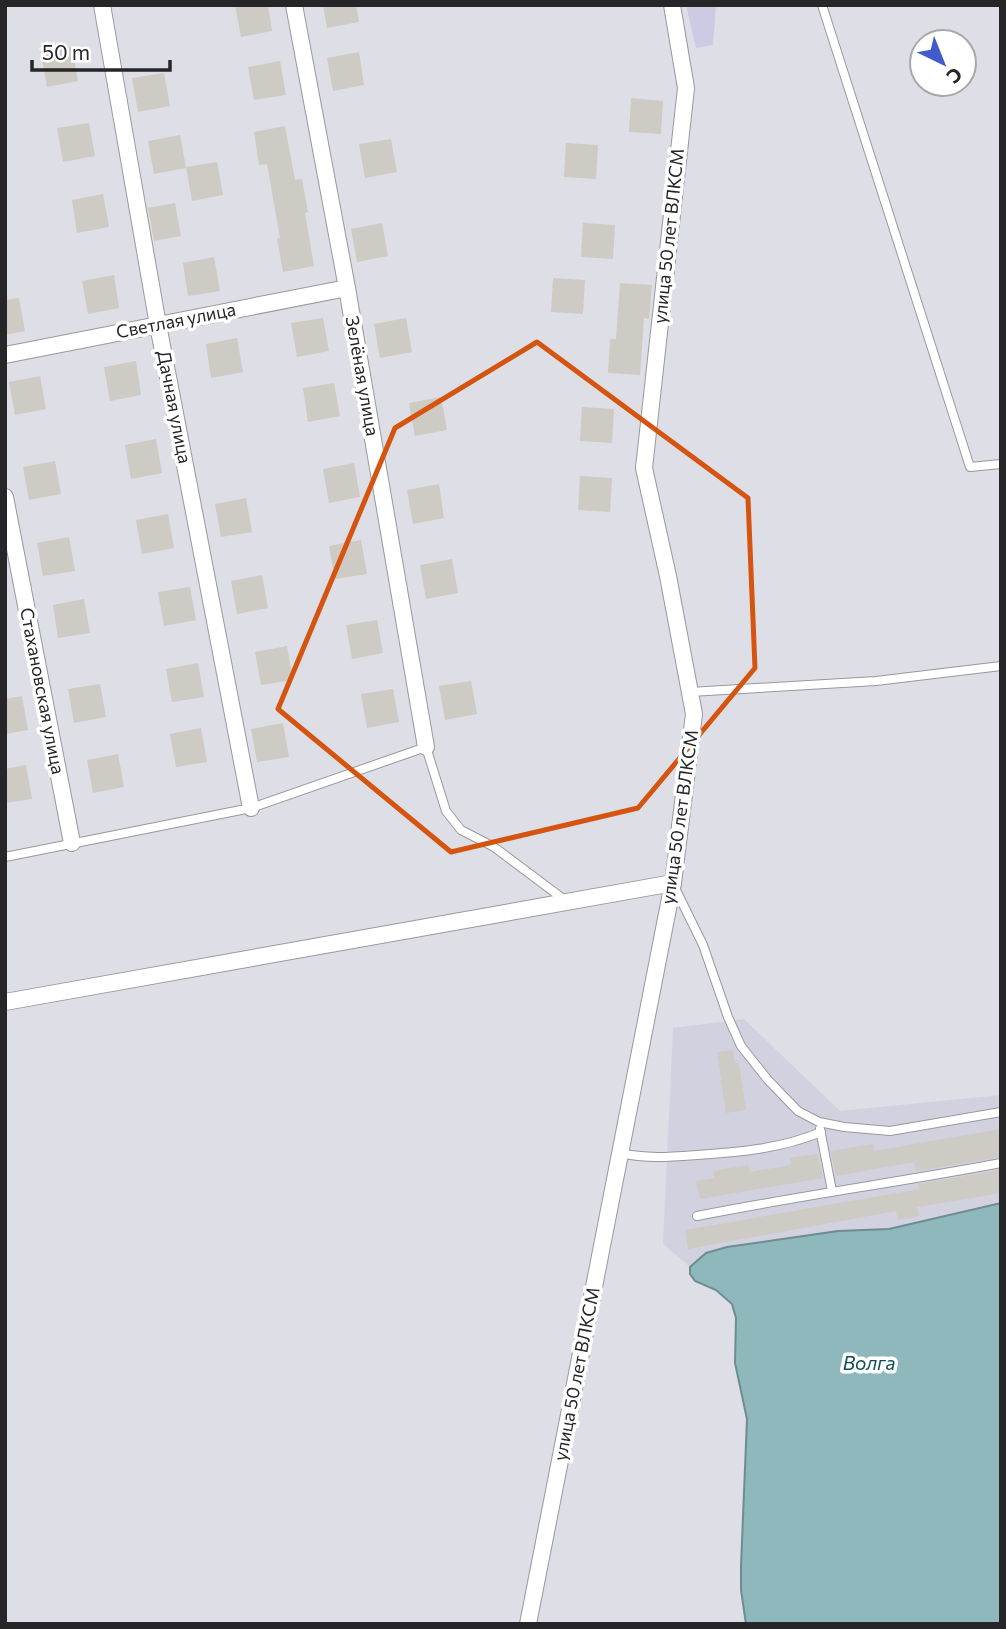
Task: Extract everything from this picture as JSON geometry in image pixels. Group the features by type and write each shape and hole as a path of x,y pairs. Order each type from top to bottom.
{"street":[{"name":"Дачная улица","path":"102,5 158,325 251,808"},
{"name":"Зелёная улица","path":"294,5 347,288 426,747"},
{"name":"улица 50 лет ВЛКСМ","path":"528,1624 673,883 694,714 644,468 686,88 672,5"},
{"name":"Светлая улица","path":"5,355 347,288"},
{"name":"Стахановская улица","path":"5,497 72,843"},
{"path":"5,1002 673,883"}],"lane":[{"path":"822,5 970,467 1001,464"},
{"path":"690,692 876,681 1001,666"},
{"path":"5,857 251,808 426,747 446,811 461,830 494,846 568,903"},
{"path":"673,883 703,945 741,1046 768,1080 798,1111 819,1122 890,1131 1001,1112"},
{"path":"819,1122 832,1191"},
{"path":"620,1153 643,1158 764,1150 800,1141 821,1132"},
{"path":"697,1216 1001,1163"}],"highlighted area":[{"path":"537,342 748,498 755,668 638,808 451,852 278,709 395,428"}],"shaded area":[{"path":"686,5 716,5 713,45 696,48"},
{"path":"744,1019 840,1111 1001,1095 1001,1203 889,1229 838,1231 727,1247 690,1267 663,1244 673,1028"}],"water":[{"name":"Волга","path":"1001,1203 1001,1624 746,1624 741,1566 747,1419 735,1363 736,1318 732,1304 716,1290 695,1281 690,1274 690,1267 706,1253 727,1247 838,1231 889,1229"}],"building":[{"path":"235,5 268,5 272,31 241,37"},
{"path":"323,5 356,5 359,22 327,28"},
{"path":"72,47 78,81 47,87 41,53"},
{"path":"359,52 364,85 333,91 327,58"},
{"path":"280,61 286,95 254,100 248,67"},
{"path":"164,73 170,106 138,112 132,78"},
{"path":"631,98 663,101 661,134 629,132"},
{"path":"89,123 95,156 63,162 57,128"},
{"path":"285,126 295,180 302,179 314,266 283,272 267,164 259,165 254,132"},
{"path":"180,135 186,168 154,174 148,141"},
{"path":"391,139 397,172 365,178 359,144"},
{"path":"566,143 598,145 596,179 564,177"},
{"path":"217,162 223,195 192,201 186,167"},
{"path":"103,194 109,227 77,233 72,200"},
{"path":"175,203 181,236 154,241 148,208"},
{"path":"382,223 388,256 357,262 351,229"},
{"path":"583,223 615,225 613,259 581,257"},
{"path":"214,257 220,291 188,296 183,263"},
{"path":"114,275 119,308 88,314 82,281"},
{"path":"553,278 585,280 583,314 551,312"},
{"path":"620,283 652,285 649,319 644,318 640,375 608,373 610,339 616,339"},
{"path":"19,298 25,331 5,335 5,300"},
{"path":"323,318 329,351 297,357 291,323"},
{"path":"406,318 412,352 380,358 374,324"},
{"path":"237,338 243,372 211,378 206,344"},
{"path":"136,361 141,395 110,401 104,367"},
{"path":"40,376 46,409 15,415 9,382"},
{"path":"334,383 340,416 308,422 303,388"},
{"path":"441,397 447,430 415,436 409,403"},
{"path":"582,407 614,409 612,443 580,441"},
{"path":"156,439 162,473 131,479 125,445"},
{"path":"55,461 61,494 29,500 23,467"},
{"path":"354,463 360,497 329,503 323,469"},
{"path":"580,476 612,478 610,512 578,510"},
{"path":"439,484 444,518 413,524 407,490"},
{"path":"246,498 252,532 221,537 215,504"},
{"path":"168,514 174,548 142,554 136,520"},
{"path":"69,537 75,571 43,576 37,543"},
{"path":"361,540 367,574 335,579 329,546"},
{"path":"452,559 458,593 426,599 420,565"},
{"path":"262,575 268,608 237,614 231,581"},
{"path":"190,587 196,620 164,626 158,592"},
{"path":"84,599 90,633 58,638 53,605"},
{"path":"377,620 383,653 352,659 346,625"},
{"path":"287,646 293,680 261,685 255,652"},
{"path":"198,663 204,697 172,702 166,669"},
{"path":"471,681 477,714 445,720 439,686"},
{"path":"100,684 106,717 74,723 68,689"},
{"path":"393,689 399,722 367,728 361,694"},
{"path":"22,696 28,730 5,734 5,699"},
{"path":"283,723 289,757 257,762 251,729"},
{"path":"201,728 207,762 176,767 170,734"},
{"path":"118,754 124,787 93,793 87,760"},
{"path":"26,765 32,799 5,803 5,769"},
{"path":"733,1050 735,1063 739,1063 746,1110 726,1113 717,1052"},
{"path":"1001,1129 1001,1157 916,1171 914,1162 836,1176 831,1151 873,1144 874,1151"},
{"path":"818,1154 823,1178 700,1199 696,1181 714,1178 713,1171 748,1165 750,1172 791,1165 790,1158"},
{"path":"1001,1170 1001,1193 917,1207 919,1216 898,1220 896,1211 688,1249 685,1230 919,1189 918,1184"}]}
